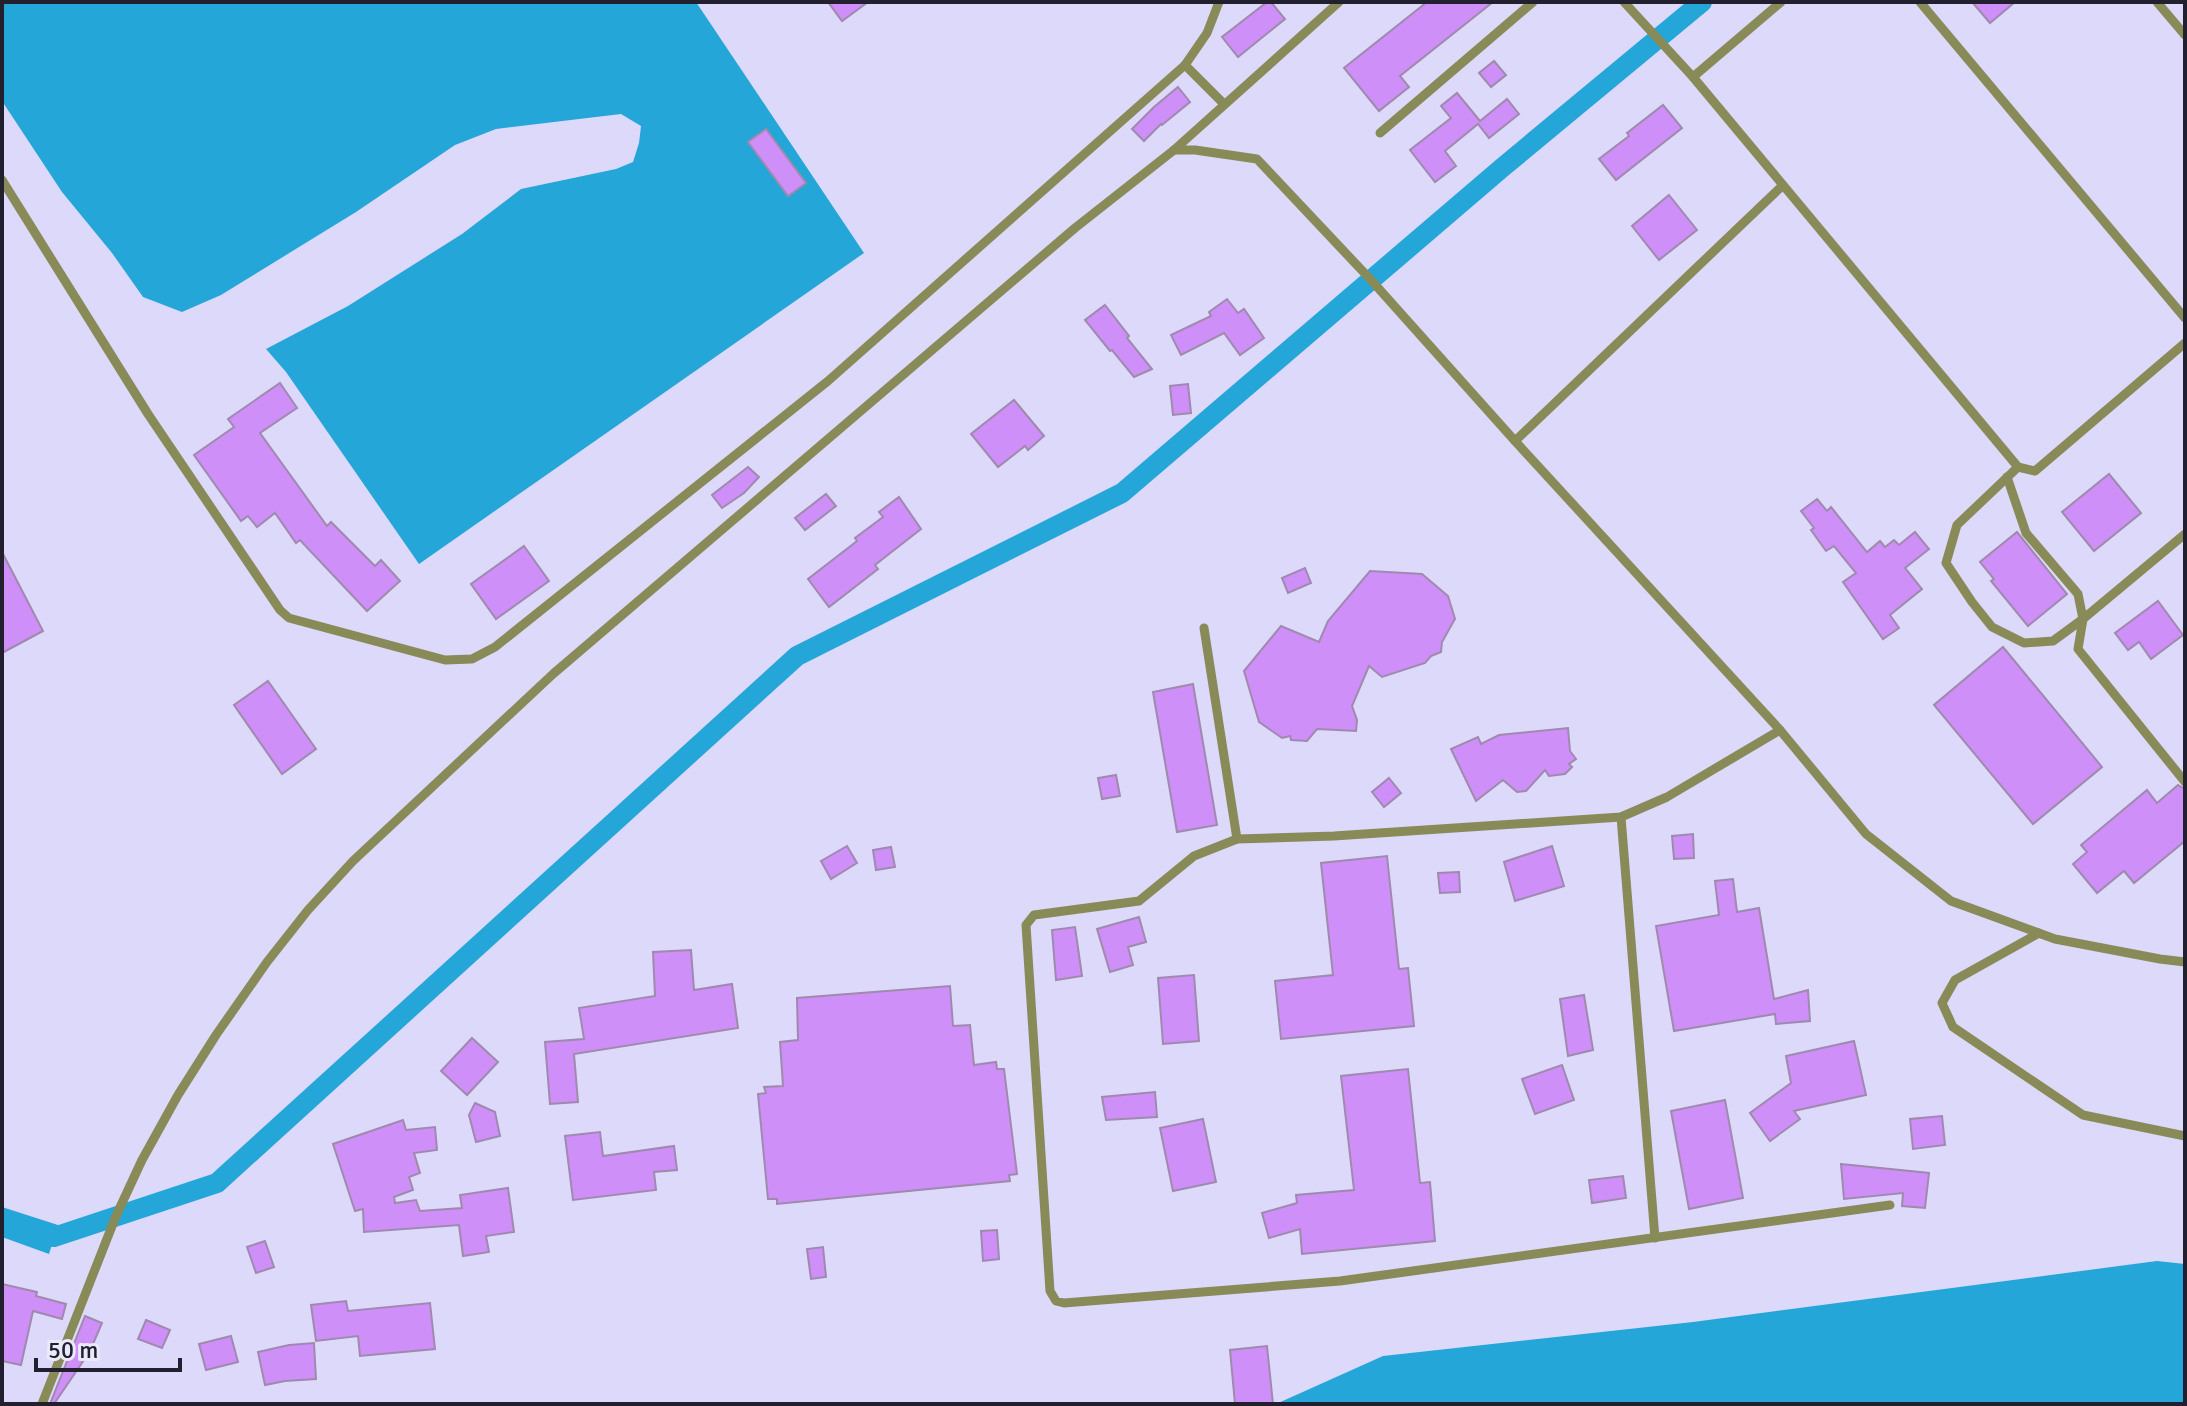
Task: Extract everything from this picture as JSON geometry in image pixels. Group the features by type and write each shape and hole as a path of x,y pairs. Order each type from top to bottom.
{"lane":[{"path":"2,180 148,414 280,610 289,618 445,660 472,659 495,647 828,381 1185,65 1207,33 1219,2"},
{"path":"42,1404 116,1216 160,1126 240,999 308,910 353,861 553,674 1075,228 1174,150 1339,2"},
{"path":"1380,133 1533,2"},
{"path":"1624,2 1693,77 2018,467 2035,471 2185,343"},
{"path":"1693,77 1781,2"},
{"path":"1920,2 2185,318"},
{"path":"2157,2 2185,35"},
{"path":"1185,65 1224,104"},
{"path":"1174,150 1257,159 1780,730 1866,834 1951,901 2070,942 2185,962"},
{"path":"1515,441 1782,186"},
{"path":"2018,467 1957,525 1946,563 1992,627 2024,643 2053,641 2185,534"},
{"path":"2007,477 2026,533 2078,594 2083,619 2078,649 2185,782"},
{"path":"1204,628 1237,839"},
{"path":"1780,730 1667,797 1621,817 1334,836 1237,839 1194,856 1139,901 1034,915 1026,925 1050,1291 1056,1301 1064,1303 1340,1281 1890,1205"},
{"path":"1621,817 1655,1238"},
{"path":"2039,933 1955,980 1942,1003 1953,1027 2083,1115 2185,1136"}],"water":[{"path":"2,2 696,2 864,253 419,564 286,372 266,349 348,306 462,234 521,189 616,169 633,162 641,126 621,114 496,129 455,145 356,212 221,295 182,312 143,297 62,192 2,101"},
{"path":"2,1207 58,1225 49,1254 2,1237"},
{"path":"2157,1261 2185,1264 2185,1404 1276,1404 1383,1356 1693,1322"}],"building":[{"path":"828,2 868,2 842,21"},
{"path":"1271,2 1285,19 1238,57 1222,37"},
{"path":"1427,2 1493,2 1400,76 1409,87 1379,111 1344,68"},
{"path":"1972,2 2015,2 1990,23"},
{"path":"1494,61 1506,75 1491,87 1479,73"},
{"path":"1178,87 1190,102 1144,141 1132,129"},
{"path":"1457,93 1480,121 1507,99 1519,114 1489,138 1478,124 1445,151 1456,166 1435,182 1410,150 1451,118 1441,106"},
{"path":"1663,105 1682,128 1616,180 1599,159"},
{"path":"766,129 806,183 788,196 748,142"},
{"path":"1669,195 1697,230 1659,260 1632,226"},
{"path":"1227,299 1238,313 1244,309 1264,338 1240,355 1224,333 1181,355 1171,335 1211,316 1209,312"},
{"path":"1105,305 1152,369 1134,377 1085,320"},
{"path":"280,383 297,408 260,433 327,526 331,522 375,566 381,560 400,581 367,611 300,540 296,543 275,513 257,527 248,516 241,521 194,455 234,427 228,419"},
{"path":"1188,384 1191,413 1173,415 1170,386"},
{"path":"1014,400 1044,436 1028,450 1025,446 998,467 971,434"},
{"path":"748,467 759,477 744,493 722,508 712,495"},
{"path":"2109,474 2141,513 2094,551 2062,512"},
{"path":"826,494 836,506 805,530 795,518"},
{"path":"899,497 921,529 875,565 878,569 829,607 808,579 857,541 855,538 883,517 879,512"},
{"path":"1817,499 1827,511 1831,507 1867,552 1880,541 1885,547 1894,540 1899,545 1915,532 1929,549 1905,568 1922,589 1890,615 1899,628 1883,639 1843,582 1856,573 1834,546 1826,551 1801,511"},
{"path":"2017,532 2067,594 2028,626 1991,581 1994,579 1980,562"},
{"path":"524,546 549,581 496,619 471,584"},
{"path":"2,552 43,631 2,653"},
{"path":"1305,568 1311,583 1288,593 1282,578"},
{"path":"1370,571 1422,574 1448,596 1455,619 1442,642 1441,652 1425,663 1382,677 1369,666 1352,706 1357,720 1356,731 1317,729 1307,741 1291,740 1290,736 1282,738 1259,722 1244,671 1281,626 1319,642 1328,621"},
{"path":"2158,601 2183,635 2151,659 2139,642 2128,650 2115,633"},
{"path":"2003,647 2102,767 2033,824 1934,705"},
{"path":"268,681 316,749 282,774 234,705"},
{"path":"1193,684 1217,825 1177,832 1153,692"},
{"path":"1568,728 1570,751 1576,759 1569,764 1572,767 1565,774 1549,776 1545,770 1526,791 1517,792 1503,780 1476,801 1451,749 1478,737 1481,744 1499,735"},
{"path":"1116,775 1120,796 1102,799 1098,778"},
{"path":"1389,778 1401,793 1384,807 1372,792"},
{"path":"2178,785 2185,789 2185,841 2134,883 2124,871 2097,893 2073,864 2087,852 2081,845 2147,790 2157,803"},
{"path":"1693,834 1694,858 1674,859 1672,836"},
{"path":"847,846 857,863 831,879 821,861"},
{"path":"1552,846 1564,886 1515,901 1504,862"},
{"path":"891,847 895,867 876,870 873,850"},
{"path":"1387,856 1399,969 1408,968 1414,1026 1281,1039 1275,981 1333,975 1321,863"},
{"path":"1459,872 1460,892 1440,893 1438,873"},
{"path":"1733,879 1737,912 1759,908 1774,999 1808,990 1810,1021 1776,1024 1775,1014 1674,1031 1656,926 1719,915 1715,881"},
{"path":"1139,917 1146,942 1128,947 1133,965 1110,972 1097,929"},
{"path":"1075,927 1082,976 1056,980 1052,930"},
{"path":"691,950 694,990 732,984 738,1028 574,1054 578,1102 550,1104 545,1042 584,1039 579,1008 655,996 653,952"},
{"path":"1194,975 1199,1041 1163,1044 1158,978"},
{"path":"950,986 953,1026 970,1025 974,1065 996,1062 997,1069 1004,1069 1017,1174 1009,1175 1010,1181 777,1204 777,1199 768,1199 758,1094 766,1093 764,1087 783,1086 780,1042 798,1040 797,998"},
{"path":"1584,995 1593,1050 1568,1056 1560,999"},
{"path":"472,1038 498,1062 467,1095 441,1071"},
{"path":"1854,1041 1866,1095 1794,1111 1800,1119 1770,1141 1750,1113 1791,1083 1786,1056"},
{"path":"1562,1065 1574,1100 1535,1114 1522,1079"},
{"path":"1408,1069 1420,1183 1430,1182 1435,1241 1302,1254 1300,1229 1269,1238 1262,1213 1297,1203 1296,1195 1354,1190 1341,1076"},
{"path":"1155,1092 1157,1117 1106,1120 1102,1097"},
{"path":"1725,1100 1743,1198 1689,1209 1671,1111"},
{"path":"475,1103 495,1112 500,1136 476,1142 469,1115"},
{"path":"1942,1116 1945,1145 1913,1149 1910,1119"},
{"path":"1203,1119 1216,1182 1173,1191 1160,1128"},
{"path":"403,1120 406,1130 435,1127 437,1150 414,1153 420,1173 409,1177 413,1190 394,1197 395,1203 416,1200 420,1211 462,1208 460,1195 508,1188 514,1232 486,1236 489,1252 463,1256 459,1225 364,1232 363,1209 355,1211 333,1144"},
{"path":"600,1132 603,1156 674,1146 677,1170 654,1172 656,1190 573,1200 565,1136"},
{"path":"1841,1164 1929,1173 1925,1208 1902,1206 1903,1193 1844,1199"},
{"path":"1623,1176 1626,1198 1592,1203 1589,1180"},
{"path":"997,1230 999,1259 983,1261 981,1231"},
{"path":"265,1241 274,1267 256,1273 247,1247"},
{"path":"823,1247 826,1277 811,1279 807,1249"},
{"path":"2,1284 37,1292 36,1296 66,1304 62,1319 33,1311 21,1365 2,1361"},
{"path":"346,1301 348,1311 430,1303 435,1349 360,1356 358,1336 316,1341 311,1305"},
{"path":"85,1316 102,1323 90,1351 54,1404 50,1404"},
{"path":"146,1320 170,1330 162,1348 138,1339"},
{"path":"231,1336 238,1362 206,1370 199,1344"},
{"path":"314,1343 316,1379 265,1385 258,1352"},
{"path":"1267,1346 1273,1404 1235,1404 1230,1350"}],"waterway":[{"path":"2,1220 54,1237 217,1183 797,656 1122,493 1503,167 1702,2"}]}
